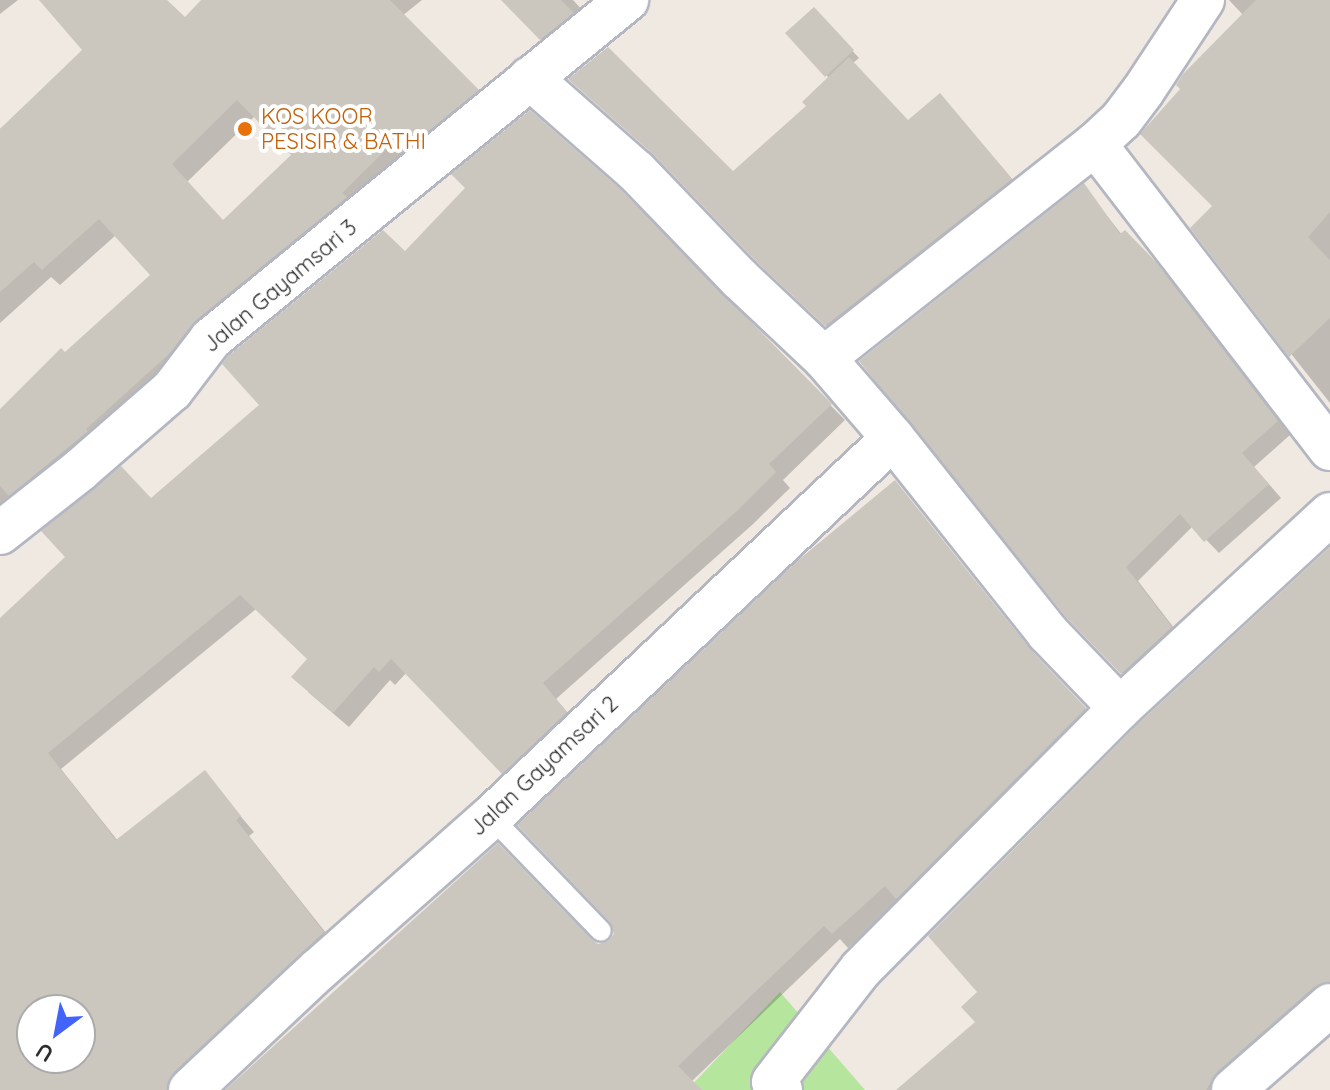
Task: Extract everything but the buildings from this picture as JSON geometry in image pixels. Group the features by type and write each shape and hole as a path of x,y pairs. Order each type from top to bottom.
{"street":[{"name":"Jalan Gayamsari 3","path":"0,533 58,489 172,390 211,339 627,0"},
{"path":"824,358 1108,132 1203,0"},
{"path":"530,78 636,171 739,278 824,358 893,438 1048,633 1120,708"},
{"path":"1108,132 1330,449"},
{"name":"Jalan Gayamsari 2","path":"190,1090 318,970 491,817 893,438"},
{"path":"781,1090 773,1082 861,969 1120,708 1330,514"},
{"path":"1233,1090 1330,1005"}],"lane":[{"path":"491,817 601,931"}],"green space":[{"path":"780,992 865,1090 687,1090"}],"place":[{"name":"KOS KOOR PESISIR & BATHI","path":"245,129"}]}
